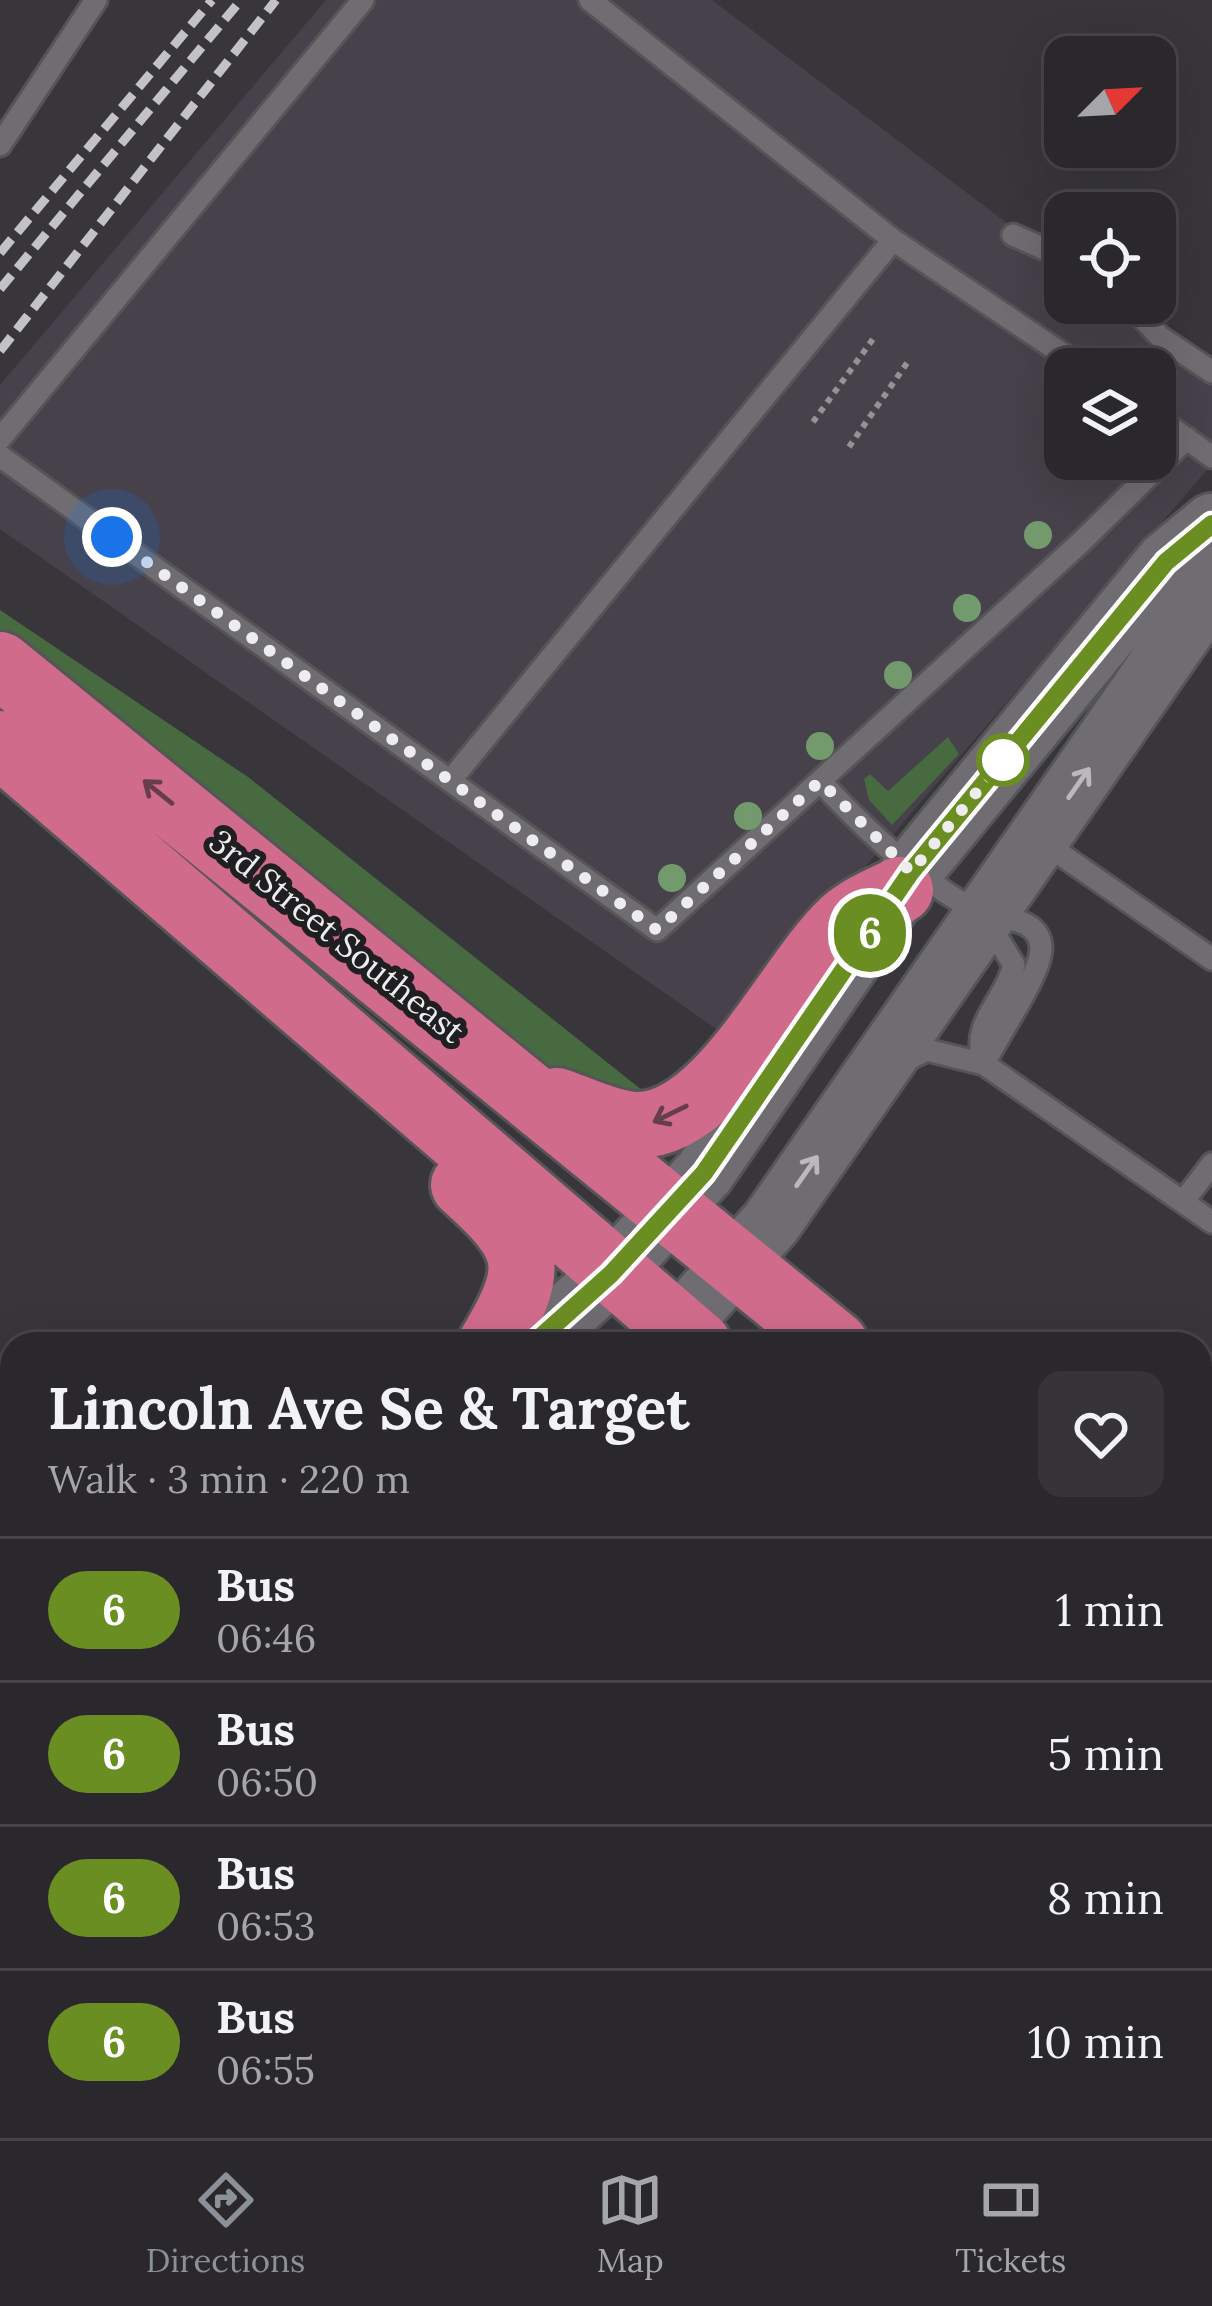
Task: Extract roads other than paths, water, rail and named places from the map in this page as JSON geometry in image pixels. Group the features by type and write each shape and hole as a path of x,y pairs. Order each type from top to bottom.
{"highway":[{"name":"3rd Street Southeast","path":"0,665 820,1332"},
{"name":"3rd Street Southeast","path":"0,744 611,1274 672,1332"},
{"path":"531,1093 633,1126 660,1122 692,1103 729,1069 847,919 906,881"},
{"path":"263,970 309,1048 508,1231 524,1270 523,1289 498,1332"}],"street":[{"path":"546,1332 611,1274 704,1173 906,881 1166,562 1212,524"},
{"path":"684,1332 771,1223 1212,589"}],"lane":[{"path":"0,145 96,0"},
{"path":"0,439 363,0"},
{"path":"590,0 893,240 1054,348"},
{"path":"1013,235 1044,249"},
{"path":"450,781 893,240"},
{"path":"1148,324 1212,372"},
{"path":"1176,430 1212,458"},
{"path":"0,456 657,930 1187,438"},
{"path":"820,781 906,881 984,916 1020,920 1037,933 1041,949 1037,968 985,1064"},
{"path":"1039,839 1212,959"},
{"path":"984,916 1014,965 983,1022 978,1046 985,1064"},
{"path":"874,1077 927,1050 985,1064 1212,1222"},
{"path":"1183,1202 1212,1164"}],"railway":[{"path":"0,253 212,0"},
{"path":"0,289 241,0"},
{"path":"0,351 276,0"}]}
